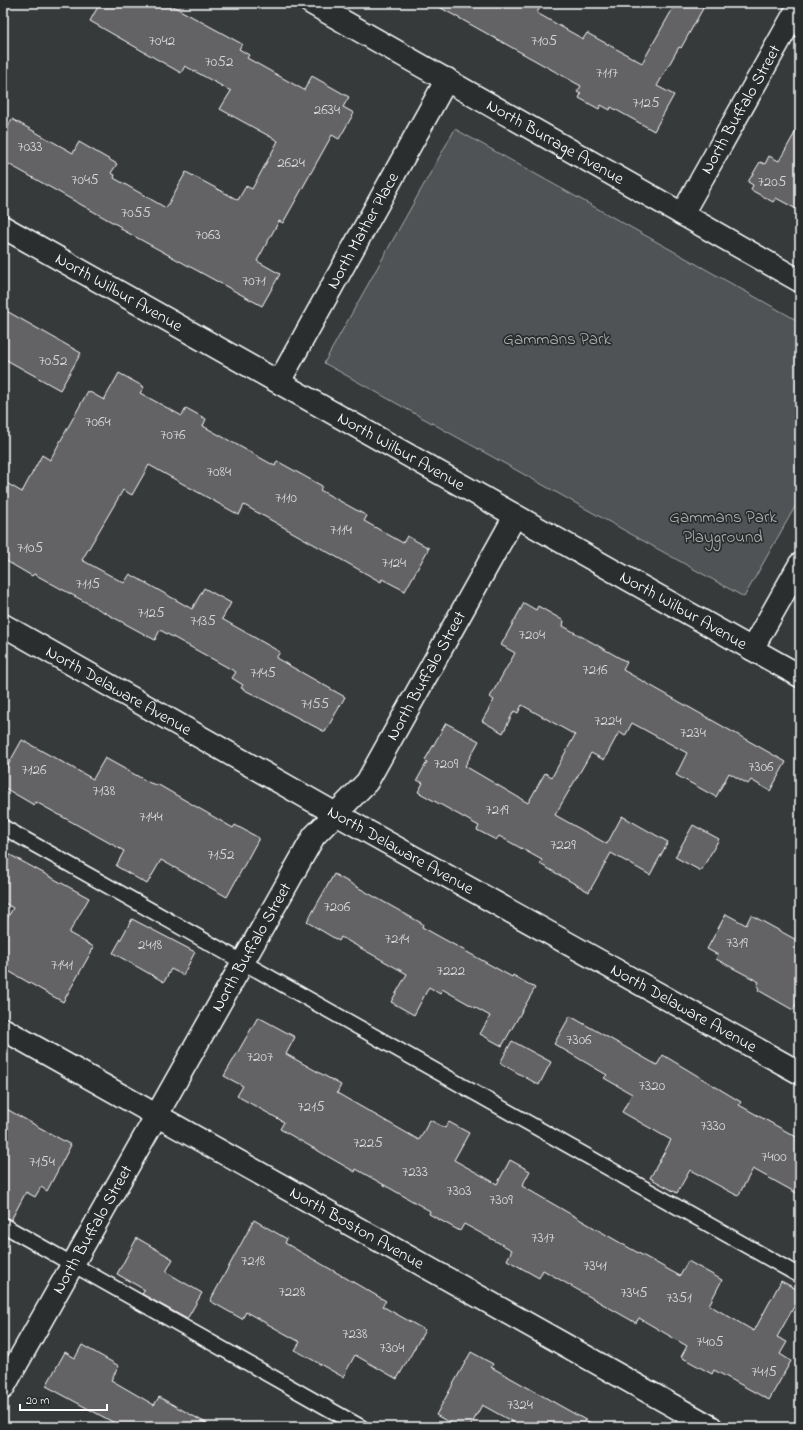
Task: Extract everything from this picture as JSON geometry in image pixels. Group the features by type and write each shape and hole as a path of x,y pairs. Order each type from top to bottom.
{"street":[{"name":"North Burrage Avenue","path":"311,3 800,281"},
{"name":"North Buffalo Street","path":"682,214 800,4"},
{"name":"North Mather Place","path":"279,382 447,80"},
{"name":"North Wilbur Avenue","path":"3,227 800,676"},
{"name":"North Buffalo Street","path":"3,1388 314,836 367,782 515,516"},
{"path":"752,649 800,564"},
{"name":"North Delaware Avenue","path":"3,625 336,814 800,1073"},
{"name":"North Boston Avenue","path":"3,1029 711,1427"}],"lane":[{"path":"3,827 800,1276"},
{"path":"3,1225 361,1427"}],"green space":[{"name":"Gammans Park","path":"455,129 800,322 800,498 744,597 324,363"}],"building":[{"path":"100,3 167,3 242,44 239,49 249,55 247,58 304,90 312,76 349,97 343,107 354,113 339,139 332,135 283,223 279,221 257,261 280,274 262,306 121,229 121,227 3,161 3,136 12,119 73,153 79,142 117,164 111,173 115,175 114,178 166,208 186,172 238,200 246,186 252,189 278,141 220,109 231,91 185,66 181,73 90,21"},
{"path":"432,3 542,3 537,13 583,39 587,33 642,63 676,3 706,3 681,48 679,47 657,86 674,95 654,131 611,107 610,110 601,105 599,109 579,98 581,94 577,92 581,86"},
{"path":"800,124 800,211 776,198 773,202 751,190 753,185 748,182 760,162 765,164 769,156 779,161"},
{"path":"3,309 81,353 60,390 3,358"},
{"path":"119,373 144,387 140,393 182,416 186,408 206,419 203,426 275,466 277,461 322,486 320,490 367,516 364,521 403,543 407,536 429,548 405,591 382,579 381,582 244,505 239,515 149,465 132,495 123,490 82,560 124,583 130,574 192,609 204,588 231,603 222,619 280,652 276,658 345,697 325,732 241,688 243,685 232,678 236,672 160,630 155,640 34,574 32,576 3,559 3,481 22,492 42,455 50,460 88,391 104,400"},
{"path":"524,603 536,610 538,606 564,621 563,626 627,662 623,670 786,762 770,791 751,780 748,784 729,773 716,797 676,775 687,753 632,723 625,736 619,732 604,760 591,753 555,815 607,844 622,816 668,842 650,875 611,853 589,892 540,864 542,860 499,836 496,840 477,830 479,826 418,792 423,783 417,780 427,762 425,760 446,723 479,741 465,766 528,803 545,773 552,777 575,735 522,705 518,713 514,711 503,733 482,721 494,700 490,697 515,653 501,645"},
{"path":"22,740 93,779 105,758 150,783 157,784 233,828 235,825 259,838 227,897 161,860 147,884 116,866 124,851 36,802 34,805 3,787 3,774"},
{"path":"693,825 719,839 701,871 675,857"},
{"path":"3,851 89,898 69,933 94,947 63,1002 3,968 3,926 13,908 3,902"},
{"path":"334,874 423,924 422,927 512,977 513,975 535,988 502,1046 480,1034 490,1016 442,989 440,994 429,987 414,1015 391,1002 407,974 341,937 339,941 307,922"},
{"path":"726,914 746,925 751,915 800,942 800,997 793,1010 758,990 759,988 757,986 759,982 716,959 718,955 707,949"},
{"path":"132,919 195,952 183,975 171,969 164,982 113,953"},
{"path":"570,1016 657,1065 663,1055 741,1102 739,1105 800,1139 800,1195 753,1169 738,1196 690,1170 677,1193 650,1178 671,1140 622,1112 632,1094 604,1078 607,1075 554,1044"},
{"path":"258,1017 295,1037 286,1054 341,1085 337,1093 419,1140 430,1120 445,1128 449,1122 469,1133 454,1160 497,1184 510,1160 530,1171 522,1186 624,1245 680,1276 688,1261 722,1280 709,1305 754,1331 781,1281 800,1291 800,1296 777,1337 787,1342 780,1354 791,1361 769,1400 714,1370 712,1374 681,1357 687,1346 639,1318 636,1323 543,1270 539,1278 507,1260 512,1250 464,1224 460,1231 429,1214 430,1211 356,1169 355,1172 280,1129 284,1122 237,1096 243,1086 224,1076"},
{"path":"512,1041 551,1062 539,1085 500,1063"},
{"path":"3,1107 71,1145 47,1191 41,1187 35,1197 26,1192 11,1220 3,1217"},
{"path":"254,1220 287,1239 285,1243 386,1301 382,1306 425,1330 397,1379 355,1355 343,1377 295,1350 300,1342 246,1312 242,1319 210,1301"},
{"path":"137,1238 173,1259 166,1272 202,1293 187,1319 142,1294 145,1290 117,1274"},
{"path":"82,1345 119,1366 111,1380 154,1405 159,1397 213,1427 122,1427 46,1386 65,1352 75,1358"},
{"path":"471,1352 493,1364 491,1367 598,1427 522,1427 482,1405 470,1427 457,1427 436,1415"}],"park label":[{"name":"Gammans Park Playground","path":"723,527"}]}
